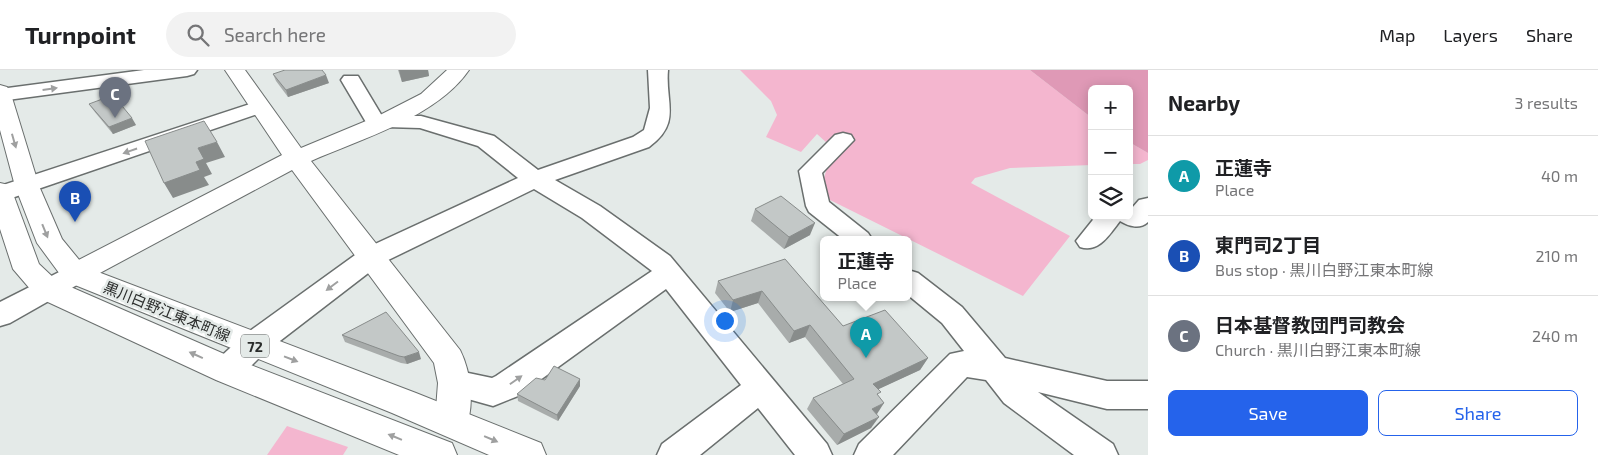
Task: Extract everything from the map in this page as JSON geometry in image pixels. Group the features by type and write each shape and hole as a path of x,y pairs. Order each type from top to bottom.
{"main road":[{"path":"235,70 296,158 449,359 454,383 452,422"},
{"path":"74,274 296,158 381,123 428,98 459,70"},
{"name":"黒川白野江東本町線","path":"0,94 7,191 27,269 47,289 227,370 437,454"},
{"name":"黒川白野江東本町線","path":"7,191 74,274 452,422 529,455"}],"street":[{"path":"0,94 104,76 187,70"},
{"path":"227,370 253,345 371,257 535,179 641,142 654,133 660,108 658,70"},
{"path":"351,80 381,123 421,122 486,141 535,179 591,212 661,263 815,455"},
{"path":"7,191 259,107"},
{"path":"844,140 810,171 818,206 855,236"},
{"path":"1089,241 1107,220"},
{"path":"454,383 493,392 507,386 669,273"},
{"path":"0,315 74,274"},
{"path":"912,283 952,315 1015,393 1101,455"},
{"path":"871,455 961,363 994,368 1107,395 1148,395"},
{"path":"674,455 761,388"},
{"path":"437,454 452,422"}],"shaded area":[{"path":"740,70 1030,70 1088,115 1088,165 1010,168 975,178 971,183 1070,236 1023,296 912,241 912,236 902,236 830,200 821,187 830,159 839,154 817,134 801,152 766,137 777,115 771,101"},
{"path":"1030,70 1148,70 1148,153 1133,144 1133,85 1088,85 1088,115"},
{"path":"1133,144 1148,153 1148,160 1140,164 1133,164"},
{"path":"287,426 348,447 343,455 267,455"}],"building":[{"path":"285,70 322,70 326,75 286,90 273,74"},
{"path":"113,95 132,118 109,127 89,104"},
{"path":"204,121 217,142 198,148 204,159 196,162 200,170 164,183 145,141"},
{"path":"781,196 815,223 789,237 755,209"},
{"path":"785,259 843,326 885,310 928,358 873,384 881,392 877,394 884,403 872,409 879,417 844,434 813,398 854,379 810,325 794,331 762,291 733,300 718,281"},
{"path":"386,312 419,352 404,357 399,356 342,335"},
{"path":"554,366 580,379 557,415 517,394 536,378 545,380"}],"place":[{"name":"日本基督教団門司教会","path":"115,118"},
{"name":"東門司2丁目","path":"75,222"},
{"name":"正蓮寺","path":"866,358"}]}
